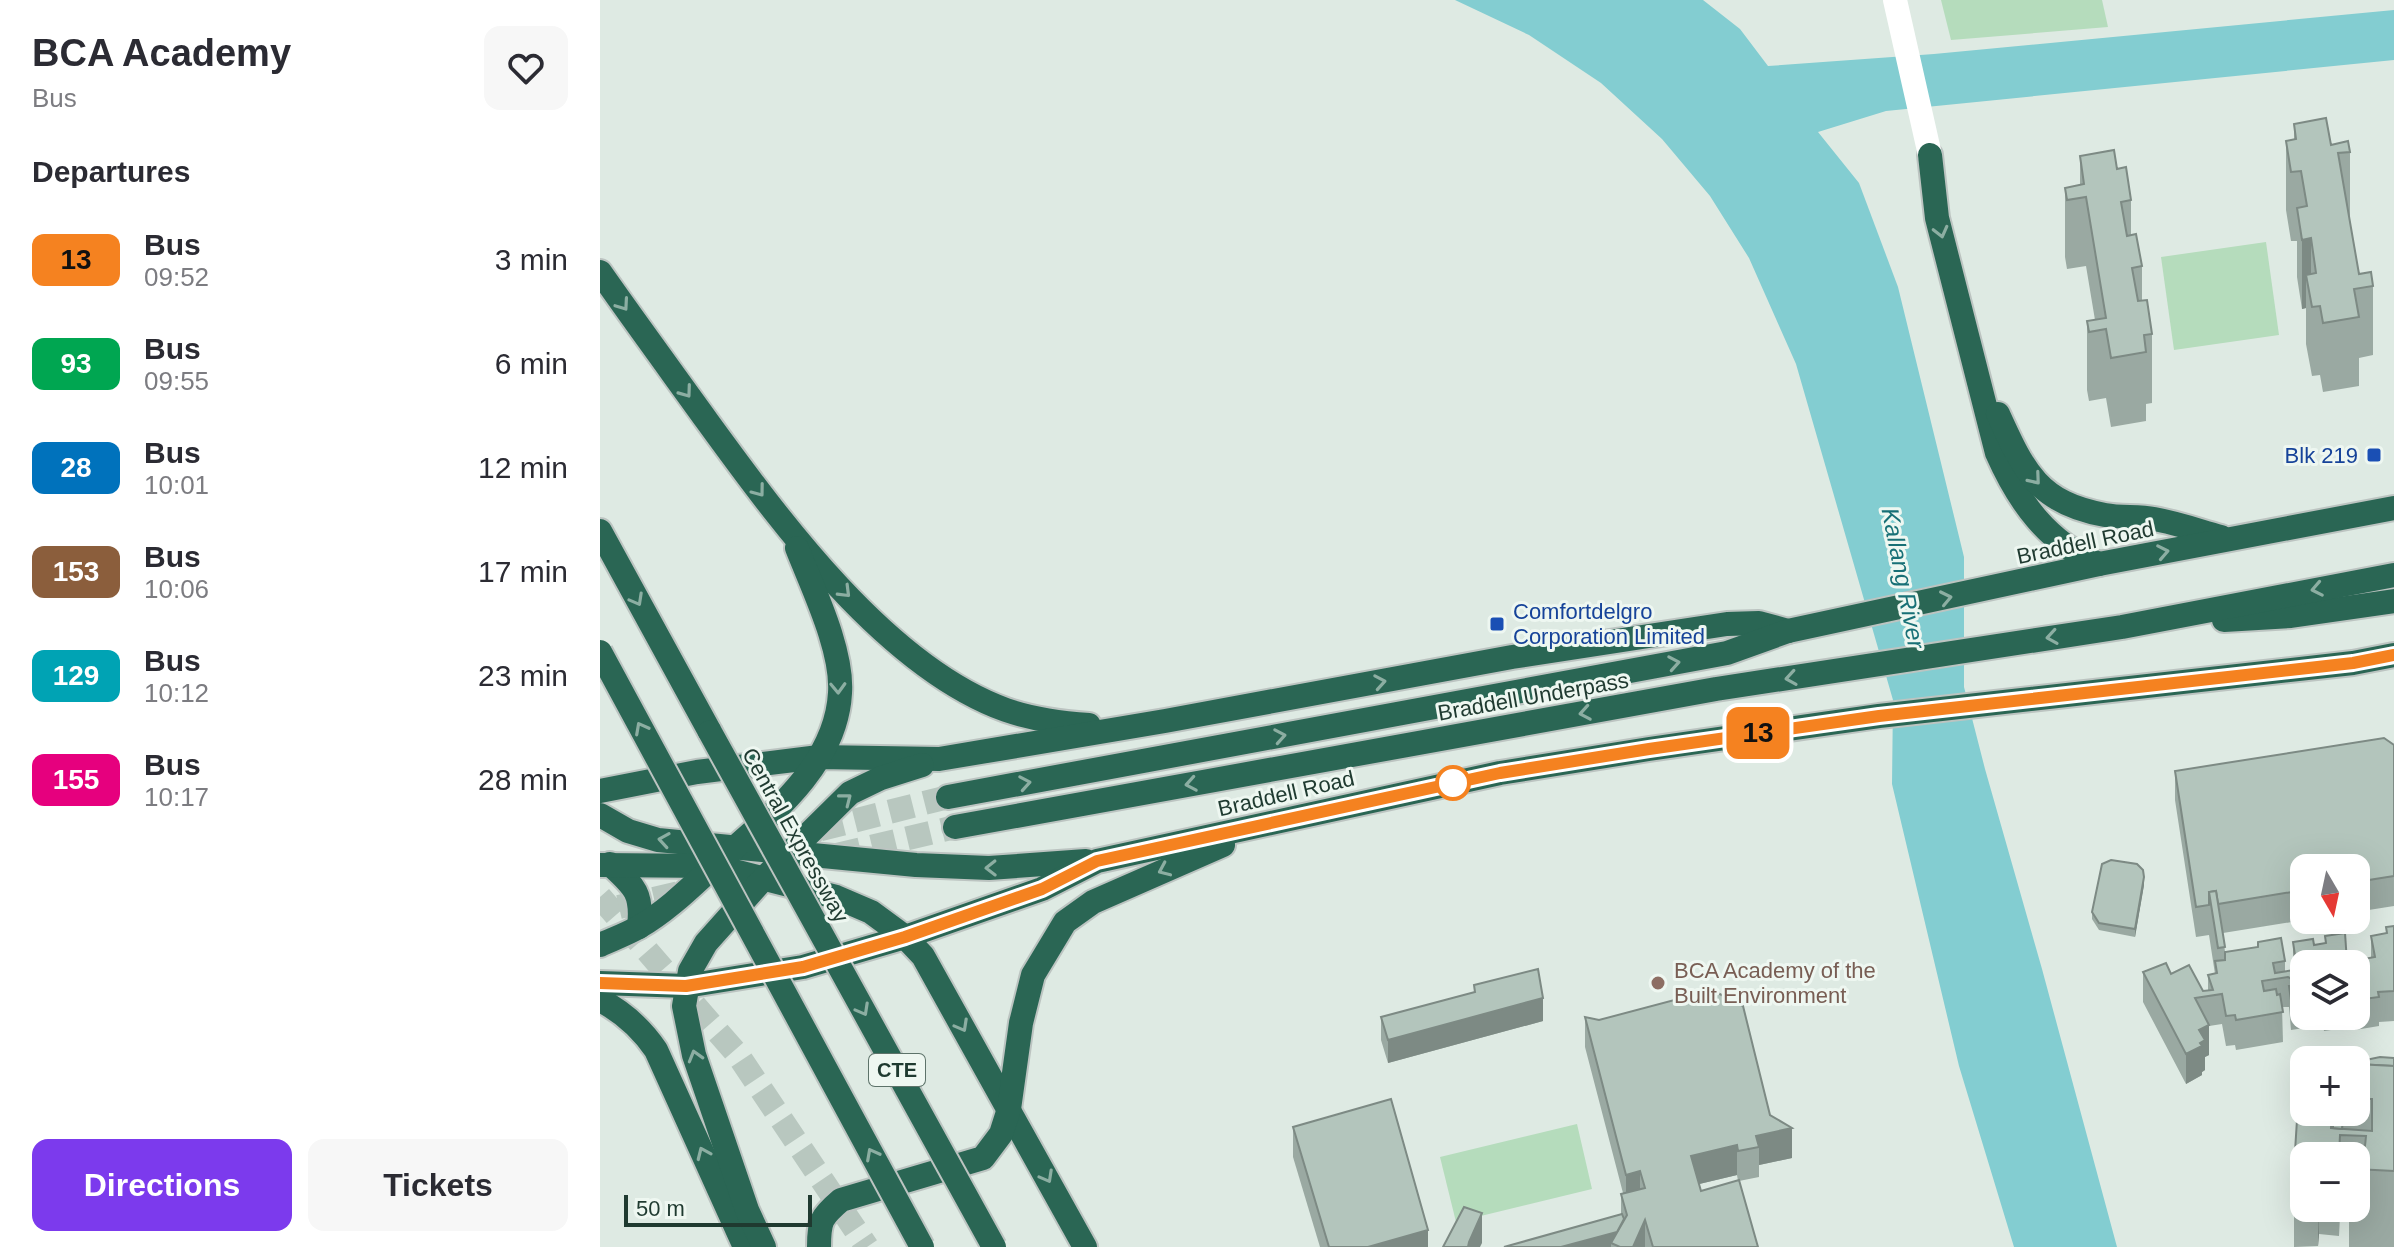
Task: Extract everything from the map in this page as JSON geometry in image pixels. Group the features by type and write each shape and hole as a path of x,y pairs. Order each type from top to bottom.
{"highway":[{"path":"1927,144 1937,218 1997,453 2014,487 2045,530 2065,548 2099,564"},
{"path":"600,272 792,535 859,606 912,653 952,682 983,699 1024,715 1094,726 1165,721"},
{"path":"1974,361 2030,475 2067,506 2106,515 2155,519 2227,539"},
{"name":"Braddell Road","path":"1788,631 2099,564 2394,508"},
{"name":"Central Expressway","path":"600,531 994,1247"},
{"path":"600,945 639,927 683,895 734,849 795,790 819,757 832,732 841,691 829,631 792,535"},
{"path":"2122,627 2394,575"},
{"path":"2122,627 2291,616 2394,601"},
{"path":"764,1247 747,1210 694,1055 686,1022 686,986 700,950 764,878 850,793 881,778 939,759 1512,657 1727,624 1759,623 1788,631"},
{"name":"Braddell Underpass","path":"955,827 1716,689 2122,627"},
{"name":"Braddell Underpass","path":"948,797 1727,653 1788,631"},
{"name":"CTE","path":"600,652 922,1247"},
{"name":"Braddell Road","path":"600,983 686,986 803,967 905,937 1042,889 1097,861 1500,773 1879,716 2353,663 2394,655"},
{"path":"600,791 697,772 819,757 939,759"},
{"path":"600,815 610,823 644,836 734,849 849,860 989,868 1097,861"},
{"path":"819,1247 819,1227 823,1216 841,1200 983,1158 1001,1134 1009,1109 1021,1023 1033,975 1065,922 1093,902 1261,826"},
{"path":"605,864 714,866 764,878 836,897 871,912 905,937 923,956 1085,1247"},
{"path":"605,864 634,885 641,905 639,927"},
{"path":"600,1000 615,1007 634,1023 656,1050 735,1236 745,1247"}],"street":[{"path":"1896,6 1927,144"},
{"path":"2353,663 2394,668"}],"green space":[{"path":"1941,0 2102,0 2108,27 1951,40"},
{"path":"2266,242 2279,335 2174,350 2161,257"},
{"path":"1577,1124 1592,1189 1456,1222 1440,1157"}],"water":[{"name":"Kallang River","path":"1455,0 1703,0 1740,29 1768,66 1934,54 2394,10 2394,60 1886,111 1818,132 1859,183 1898,287 1964,557 1964,687 2117,1247 2014,1247 1959,1066 1892,784 1893,700 1796,364 1749,258 1710,196 1662,139 1601,83 1529,35"}],"building":[{"path":"2326,118 2331,145 2348,141 2350,152 2338,153 2359,274 2371,272 2373,286 2354,289 2359,317 2323,323 2320,306 2312,307 2306,275 2316,273 2311,238 2302,240 2297,208 2307,206 2301,171 2291,172 2286,141 2296,139 2294,124"},
{"path":"2114,150 2117,169 2126,167 2131,200 2121,202 2127,236 2136,234 2142,266 2132,268 2138,301 2147,300 2152,334 2144,335 2146,352 2111,358 2106,329 2089,332 2087,321 2106,318 2086,197 2067,200 2065,188 2084,184 2080,156"},
{"path":"2384,738 2394,745 2394,876 2370,880 2370,854 2290,854 2290,892 2218,904 2216,891 2209,892 2209,905 2196,907 2175,771"},
{"path":"2111,860 2137,864 2143,870 2135,929 2099,923 2092,912 2102,864"},
{"path":"2216,891 2225,947 2218,948 2209,892"},
{"path":"2394,926 2394,991 2378,992 2379,997 2370,998 2370,958 2375,957 2371,936 2387,933 2386,927"},
{"path":"2345,934 2346,950 2294,950 2293,942 2313,939 2314,945 2326,943 2325,936"},
{"path":"2281,938 2285,961 2273,963 2275,973 2290,971 2290,978 2262,981 2264,991 2276,989 2277,995 2280,994 2283,1012 2236,1020 2235,1015 2226,1016 2222,994 2195,998 2209,1025 2199,1030 2205,1040 2200,1043 2202,1046 2186,1054 2143,972 2166,963 2171,974 2189,965 2203,991 2213,990 2208,975 2217,973 2215,961 2225,960 2225,952 2258,947 2258,942"},
{"path":"1538,969 1543,998 1388,1040 1381,1017 1475,992 1474,985"},
{"path":"1712,990 1743,1006 1770,1115 1792,1128 1756,1136 1759,1147 1738,1151 1737,1145 1691,1156 1701,1191 1739,1180 1758,1247 1653,1247 1645,1220 1633,1247 1620,1247 1611,1243 1627,1215 1621,1194 1645,1188 1640,1171 1626,1175 1585,1017 1599,1020"},
{"path":"2394,1058 2394,1066 2370,1065 2370,1059"},
{"path":"2370,1065 2394,1066 2394,1171 2370,1170 2370,1142 2365,1142 2366,1136 2340,1135 2340,1142 2296,1142 2297,1126 2372,1131"},
{"path":"1391,1099 1428,1230 1368,1247 1329,1247 1293,1127"},
{"path":"1464,1207 1482,1213 1468,1247 1443,1247"},
{"path":"1622,1214 1624,1219 1617,1232 1561,1247 1504,1247"}],"tunnel":[{"path":"750,847 948,797"},
{"path":"837,855 955,827"},
{"path":"619,907 692,890"},
{"path":"600,897 738,1055 867,1247"}],"bus line":[{"name":"13","path":"600,983 686,986 803,967 905,937 1042,889 1097,861 1500,773 1879,716 2170,681 2353,663 2394,655"}],"place":[{"name":"Blk 219","path":"2374,455"},
{"name":"Comfortdelgro Corporation Limited","path":"1497,624"},
{"name":"BCA Academy of the Built Environment","path":"1658,983"}]}
